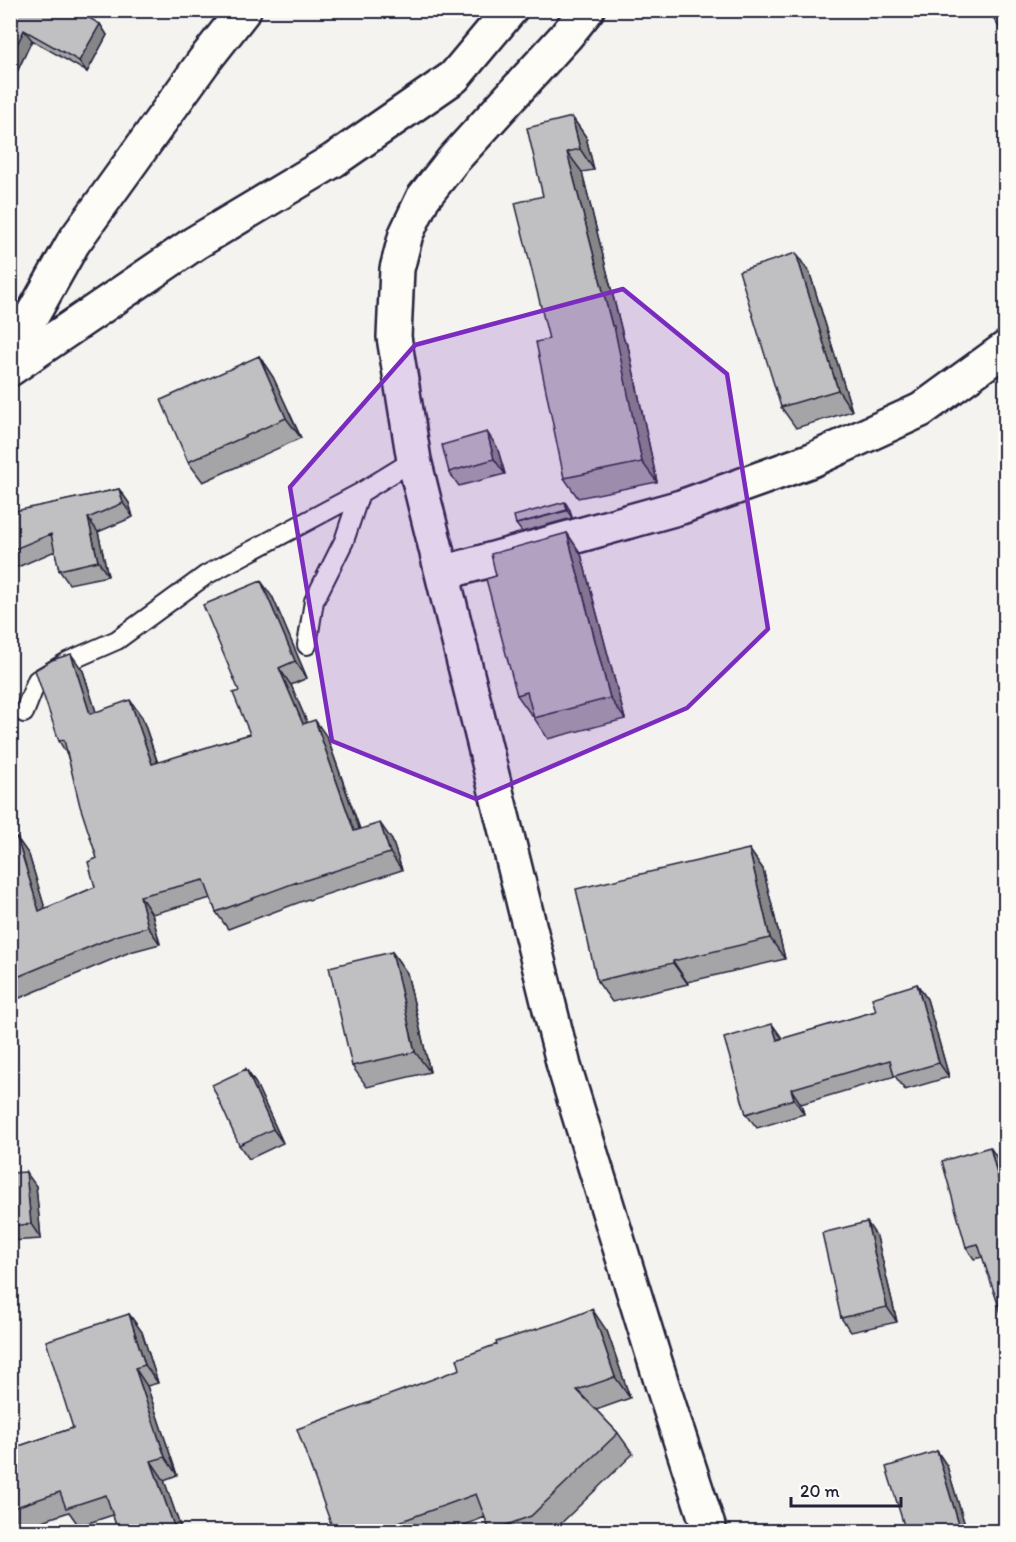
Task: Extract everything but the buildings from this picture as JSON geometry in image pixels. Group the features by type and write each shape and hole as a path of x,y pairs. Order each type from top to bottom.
{"main road":[{"path":"10,355 73,243 204,61 244,10"},
{"path":"10,369 195,243 334,160 454,77 510,10"},
{"path":"586,10 566,36 447,168 423,198 406,234 397,269 394,337 414,460 564,1066 710,1532"},
{"path":"443,573 681,507 812,460 921,410 1005,348"}],"lane":[{"path":"24,712 37,680 69,661 117,640 206,575 360,493 414,460"},
{"path":"307,645 314,601 344,541 360,493"}],"highlighted area":[{"path":"623,289 727,374 768,629 687,708 476,799 332,741 290,487 415,345"}]}
